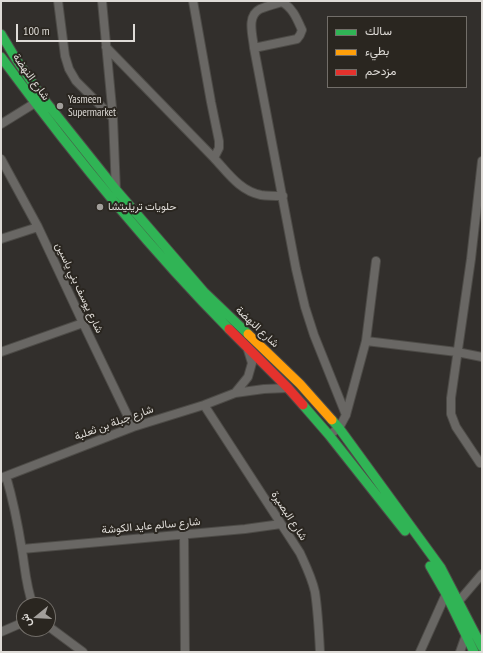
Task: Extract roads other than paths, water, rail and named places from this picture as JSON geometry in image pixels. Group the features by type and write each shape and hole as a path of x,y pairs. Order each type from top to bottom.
{"street":[{"path":"58,1 65,56 69,69 76,81 113,118"},
{"path":"102,1 113,118 116,192"},
{"path":"193,1 219,141 219,148 214,158"},
{"path":"254,48 297,39 302,30 287,4 282,1 255,13 252,21 254,48 296,268 305,307 314,335 346,415"},
{"name":"شارع النهضة","path":"1,34 42,97 116,192 204,292 300,384 339,428 433,556 479,634 482,647"},
{"path":"106,47 242,187 262,195 283,196"},
{"name":"شارع النهضة","path":"1,57 35,104 112,200 199,299 288,388 329,435 398,521 423,554 435,573 474,652"},
{"path":"1,124 35,104"},
{"name":"شارع يوسف بني ياسين","path":"1,159 38,227 133,427"},
{"path":"480,463 456,428 451,414 451,398 471,259 482,161"},
{"path":"1,239 38,227"},
{"path":"329,435 339,428 346,415 366,341 376,261"},
{"path":"1,352 83,323"},
{"path":"366,341 458,352 482,357"},
{"name":"شارع جبلة بن ثعلبة","path":"235,393 248,377 252,363 248,349"},
{"name":"شارع جبلة بن ثعلبة","path":"3,477 133,427 204,405 235,393 264,389 288,388"},
{"name":"شارع البصيرة","path":"204,405 300,554 311,577 315,591 320,652"},
{"path":"3,477 12,499 31,597"},
{"name":"شارع سالم عايد الكوشة","path":"22,549 245,529 281,524"},
{"path":"184,534 185,652"},
{"path":"459,601 482,574"},
{"path":"420,652 446,594"},
{"path":"1,632 16,625"},
{"path":"56,632 83,652"},
{"path":"460,652 466,635"}],"place":[{"name":"Yasmeen Supermarket","path":"60,106"},
{"name":"حلويات تريليتشا","path":"100,207"}]}
